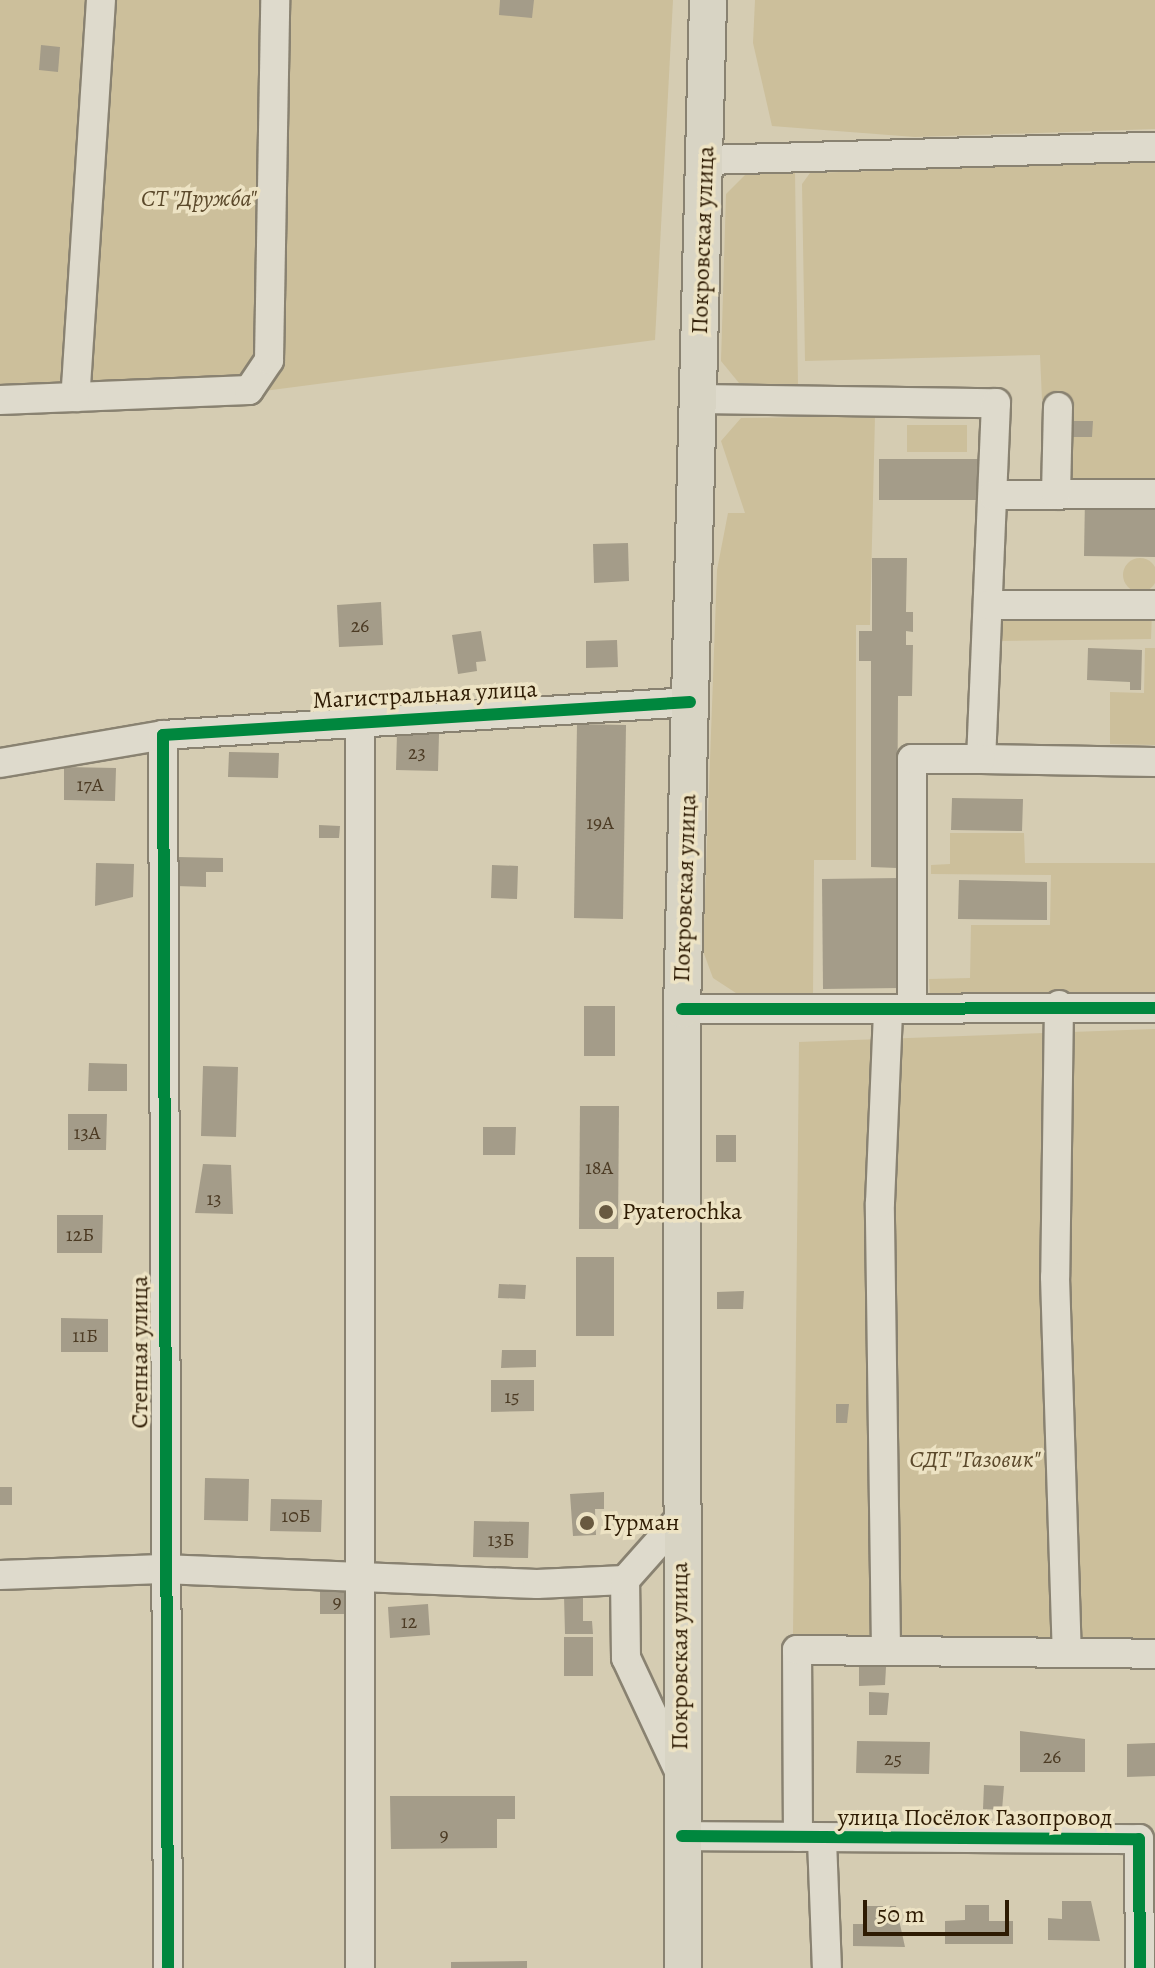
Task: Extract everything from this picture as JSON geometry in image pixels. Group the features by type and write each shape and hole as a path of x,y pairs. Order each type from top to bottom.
{"main road":[{"name":"Покровская улица","path":"683,1968 679,1771 682,1009 696,399 707,160 708,0"}],"street":[{"path":"75,397 101,0"},
{"path":"0,400 249,390 269,360 275,0"},
{"path":"707,160 1155,147"},
{"path":"696,399 996,403 981,759"},
{"path":"1056,495 1058,407"},
{"path":"993,495 1155,494"},
{"path":"988,605 1155,605"},
{"name":"Магистральная улица","path":"0,763 163,735 360,719 690,702"},
{"path":"360,719 363,1578 360,1968"},
{"name":"Степная улица","path":"163,735 162,1569 168,1968"},
{"path":"886,1650 880,1203 900,1009 912,759 1155,762"},
{"path":"682,1009 1059,1005 1155,1008"},
{"path":"1059,1005 1055,1277 1067,1653"},
{"path":"679,1771 626,1658 625,1580 680,1518"},
{"path":"0,1575 162,1569 363,1578 625,1580"},
{"path":"827,1968 810,1839 797,1650 1155,1654"},
{"name":"улица Посёлок Газопровод","path":"682,1836 1147,1839 1140,1968"}],"green space":[{"name":"СТ \"Дружба\"","path":"0,0 673,0 655,340 241,394 0,411"},
{"path":"755,0 1155,0 1155,129 915,137 772,126 753,43"},
{"path":"1155,162 1155,478 1069,479 1069,400 1042,400 1040,355 805,361 802,184 810,173"},
{"path":"749,171 795,172 798,386 739,383 721,361 726,194"},
{"path":"875,416 870,625 856,625 856,860 814,860 813,997 739,995 713,978 703,951 717,570 728,513 745,513 721,441 741,418"},
{"path":"907,425 967,425 967,452 907,452"},
{"path":"1140,558 1152,563 1157,575 1152,587 1140,592 1128,587 1123,575 1128,563"},
{"path":"1152,612 1151,639 994,641 1002,618"},
{"path":"1145,648 1155,648 1155,745 1110,744 1110,692 1144,693"},
{"path":"950,833 1024,833 1025,863 1155,863 1155,995 930,995 929,979 970,978 971,925 1050,925 1051,875 931,874 931,865 950,864"},
{"name":"СДТ \"Газовик\"","path":"1155,1029 1155,1644 793,1636 799,1042"}],"building":[{"path":"500,0 534,0 532,18 499,15"},
{"path":"41,45 60,47 58,72 39,70"},
{"path":"1073,421 1093,421 1092,437 1073,437"},
{"path":"879,459 983,459 983,500 879,500"},
{"path":"1085,498 1155,499 1155,557 1084,556"},
{"path":"628,543 629,581 594,583 593,544"},
{"path":"872,558 907,558 906,612 913,612 913,632 906,631 906,645 913,645 912,696 898,696 897,868 871,867 871,661 859,661 859,631 872,631"},
{"path":"381,602 383,645 339,647 337,605"},
{"path":"481,631 486,661 476,662 477,671 458,674 452,635"},
{"path":"617,640 618,667 586,668 586,641"},
{"path":"1088,648 1142,650 1141,690 1130,690 1130,682 1087,680"},
{"path":"577,724 626,725 623,919 574,918"},
{"path":"397,733 439,734 438,771 396,770"},
{"path":"229,752 279,753 278,778 228,777"},
{"path":"64,767 116,768 115,801 64,800"},
{"path":"952,798 1023,799 1022,831 951,830"},
{"path":"319,825 340,826 339,838 319,838"},
{"path":"177,857 223,858 223,872 206,872 206,887 176,886"},
{"path":"96,863 134,864 133,897 95,906"},
{"path":"492,865 518,866 517,899 491,898"},
{"path":"899,878 899,988 823,989 822,879"},
{"path":"959,880 1047,882 1047,920 958,919"},
{"path":"584,1006 615,1006 615,1056 584,1056"},
{"path":"89,1063 127,1064 127,1091 88,1091"},
{"path":"203,1066 238,1067 236,1137 201,1136"},
{"path":"580,1106 619,1106 618,1229 579,1229"},
{"path":"68,1114 107,1114 106,1150 68,1150"},
{"path":"483,1127 516,1127 515,1155 483,1155"},
{"path":"716,1135 736,1135 736,1162 716,1162"},
{"path":"203,1164 231,1165 233,1214 195,1213"},
{"path":"57,1215 103,1215 102,1253 57,1253"},
{"path":"576,1257 614,1257 614,1336 576,1336"},
{"path":"499,1284 526,1285 525,1299 498,1298"},
{"path":"744,1291 743,1309 717,1309 717,1292"},
{"path":"61,1318 108,1319 108,1352 61,1352"},
{"path":"502,1350 536,1350 536,1367 501,1368"},
{"path":"491,1380 534,1380 534,1411 491,1412"},
{"path":"836,1404 849,1404 847,1423 836,1423"},
{"path":"205,1478 249,1479 248,1521 204,1520"},
{"path":"0,1487 12,1487 12,1505 0,1505"},
{"path":"604,1492 604,1509 595,1509 596,1535 573,1536 570,1494"},
{"path":"271,1499 322,1500 321,1532 270,1531"},
{"path":"474,1521 529,1522 528,1558 473,1557"},
{"path":"320,1587 353,1587 354,1614 320,1614"},
{"path":"564,1596 583,1596 583,1621 592,1621 593,1634 565,1634"},
{"path":"428,1604 430,1635 390,1638 388,1607"},
{"path":"564,1637 593,1637 593,1676 564,1676"},
{"path":"859,1666 886,1667 885,1685 859,1686"},
{"path":"869,1692 889,1693 887,1715 869,1715"},
{"path":"1020,1731 1085,1739 1085,1772 1020,1772"},
{"path":"857,1741 930,1742 929,1774 856,1773"},
{"path":"1155,1743 1155,1776 1127,1777 1127,1744"},
{"path":"984,1785 1004,1786 1002,1810 983,1809"},
{"path":"390,1796 515,1796 515,1819 497,1819 497,1848 391,1849"},
{"path":"1062,1901 1091,1901 1100,1941 1048,1940 1048,1918 1062,1919"},
{"path":"965,1905 989,1905 989,1921 1013,1921 1013,1944 945,1944 945,1921 965,1920"},
{"path":"867,1906 896,1906 905,1947 853,1946 853,1924 867,1924"},
{"path":"527,1961 527,1968 451,1968 451,1962"}],"cycle path":[{"path":"168,1968 163,735 690,702"},
{"path":"682,1009 1155,1008"},
{"path":"682,1836 1139,1839 1140,1968"}],"place":[{"name":"Pyaterochka","path":"606,1212"},
{"name":"Гурман","path":"587,1523"}]}
